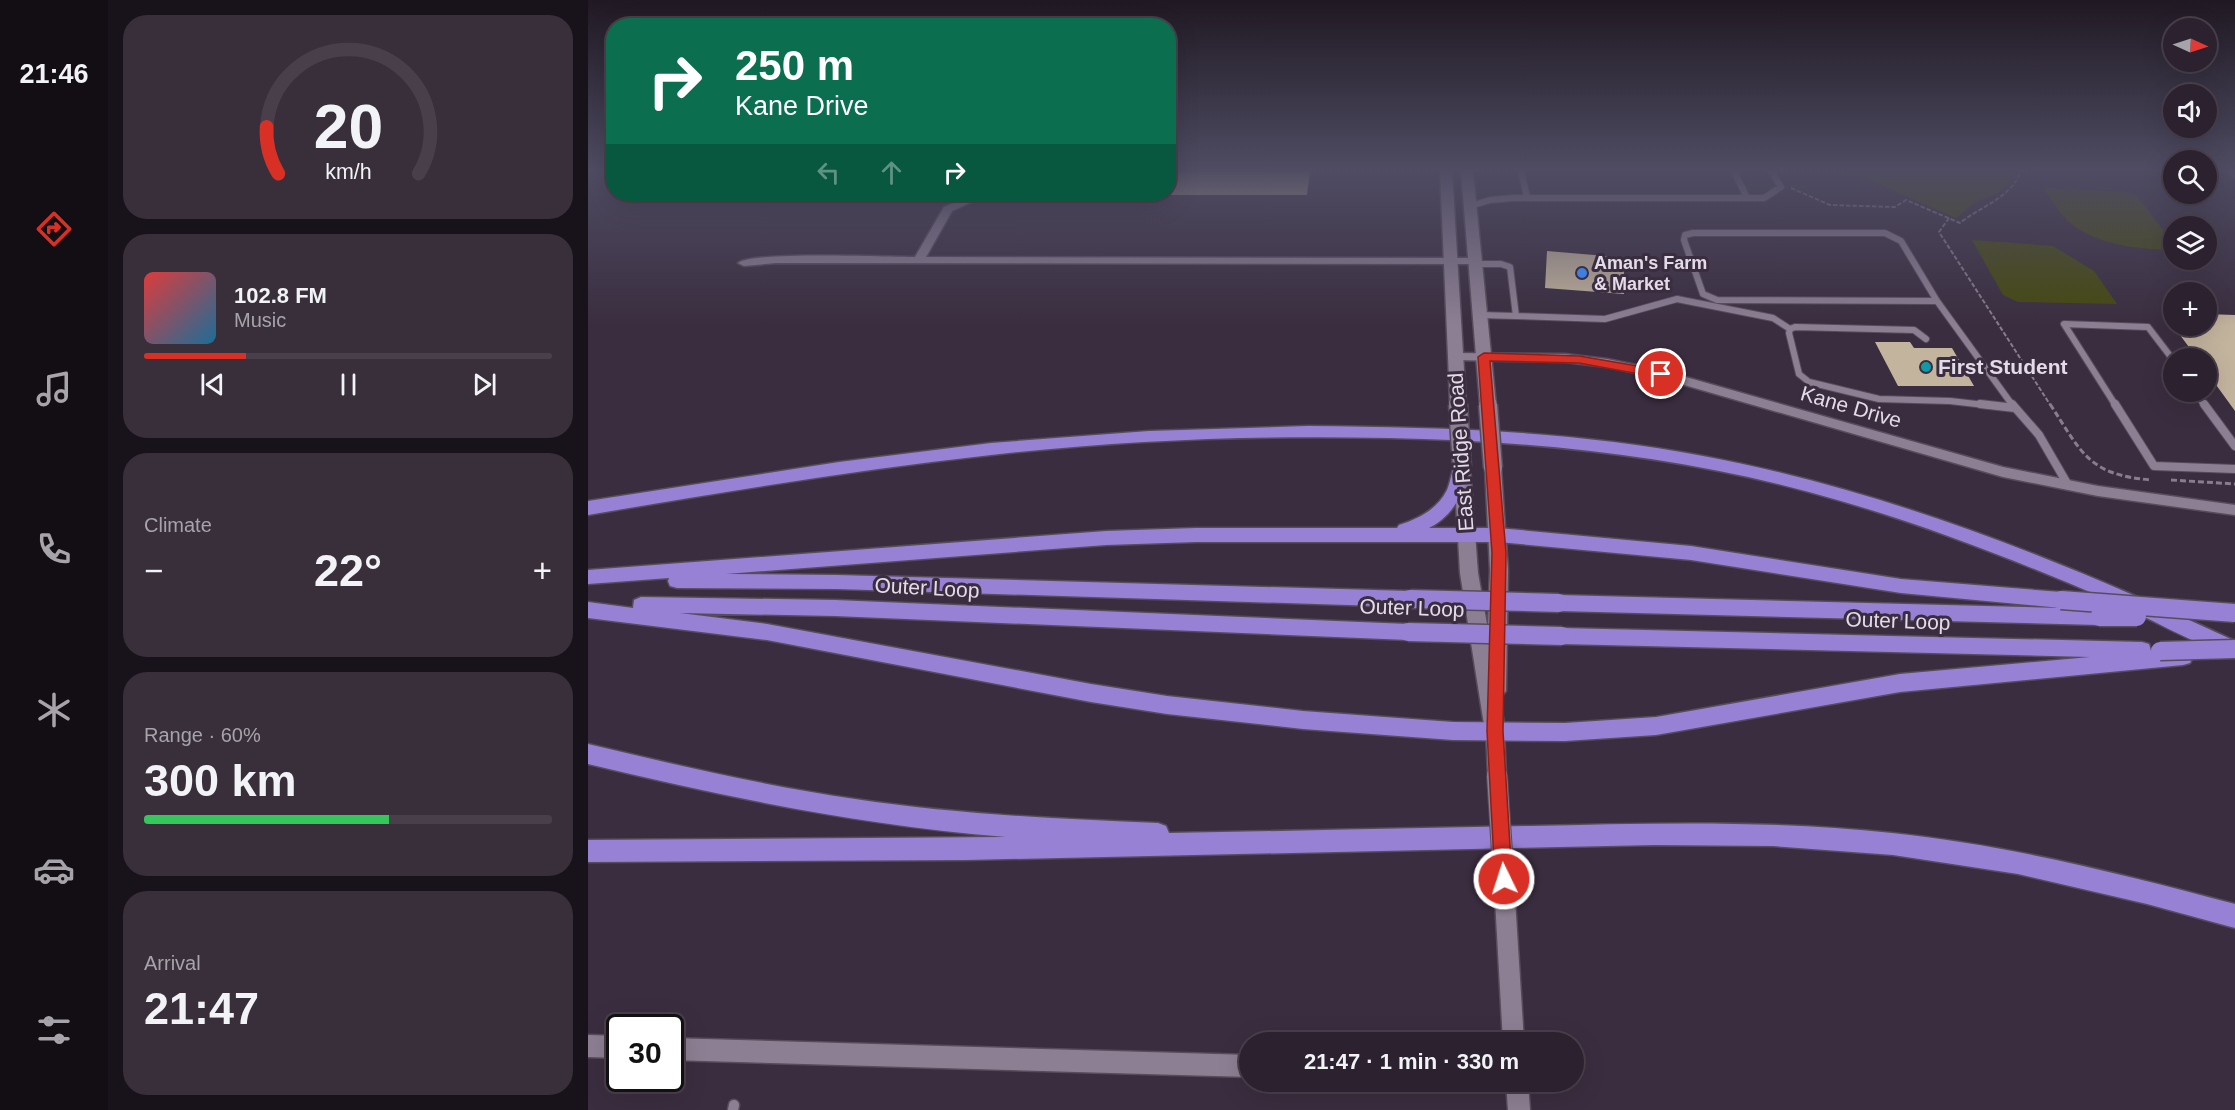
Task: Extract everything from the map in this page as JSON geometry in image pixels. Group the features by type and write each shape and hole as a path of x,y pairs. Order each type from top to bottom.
{"highway":[{"path":"588,506 967,452 1150,437 1347,432 1479,436 1566,442 1740,469 1831,491 1913,516 1989,542 2091,583 2235,650"},
{"path":"1374,535 1408,529 1438,515 1452,497 1462,467"},
{"path":"588,577 1068,540 1196,535 1497,535 1691,553 1901,586 2235,613"},
{"name":"Outer Loop","path":"588,583 827,582 2099,617 2235,613"},
{"path":"588,608 767,632 1099,695 1177,707 1303,720 1495,731 1565,732 1656,726 1900,683 2170,654 2235,650"},
{"name":"Outer Loop","path":"588,608 835,608 1408,632 2170,654"},
{"path":"588,754 744,790 880,814 1017,826 1225,837 1265,843"},
{"path":"588,851 954,849 1656,834 1814,837 1975,855 2060,871 2235,916"}],"main road":[{"name":"East Ridge Road","path":"1449,223 1466,535 1472,593 1495,731"},
{"name":"East Ridge Road","path":"1472,223 1488,405 1499,570 1495,731"}],"street":[{"path":"918,261 940,223"},
{"path":"744,263 776,260 1475,262"},
{"name":"Kane Drive","path":"1455,357 1565,358 1607,363 1650,372 2003,472 2068,485 2235,510"},
{"name":"East Ridge Road","path":"1495,731 1513,1032"},
{"path":"588,1046 606,1047"},
{"path":"684,1049 1239,1066"},
{"path":"1517,1092 1519,1110"}],"lane":[{"path":"1937,301 1717,300 1703,294 1684,240 1686,235 1693,233 1885,233 1894,236 1901,241 1937,301 2015,408 2038,435 2068,485"},
{"path":"1475,262 1510,267 1516,316"},
{"path":"1480,315 1605,319 1677,299 1773,318 1790,329 1865,327 1914,330 1926,339"},
{"path":"2164,348 2148,327 2064,324 2154,466 2235,469"},
{"path":"1790,329 1799,374 1809,382 1880,399 1950,401 2015,408"},
{"path":"2202,402 2235,446"}],"path":[{"path":"1946,223 1939,232 2083,455 2110,474 2124,478 2158,480"},
{"path":"2097,467 2099,475"},
{"path":"2169,480 2235,484"}],"green space":[{"path":"2070,223 2157,223 2163,230 2163,250 2132,247 2092,236"},
{"path":"1972,240 2053,246 2094,271 2117,304 2018,302 2003,295"}],"building":[{"name":"Aman's Farm & Market","path":"1547,251 1618,257 1618,263 1624,264 1624,294 1545,288"},
{"path":"2217,314 2235,315 2235,411 2217,386 2217,348 2190,348 2181,336 2217,336"},
{"name":"First Student","path":"1875,342 1910,342 1914,348 1952,348 1974,386 1898,386"}],"place":[{"name":"Aman's Farm & Market","path":"1582,273"},
{"name":"First Student","path":"1926,367"}],"route":[{"path":"1504,879 1495,731 1499,553 1484,357 1579,359 1661,374"}]}
